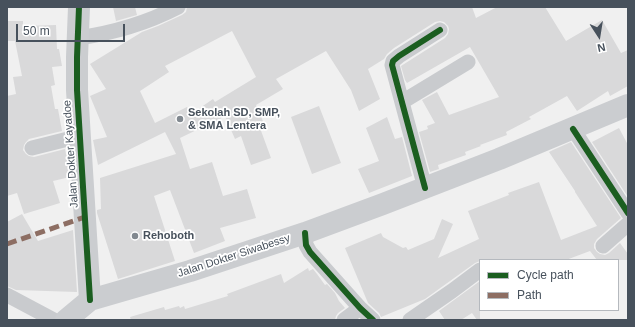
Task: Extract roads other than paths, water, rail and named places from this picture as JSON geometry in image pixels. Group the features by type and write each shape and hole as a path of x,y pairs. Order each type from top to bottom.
{"main road":[{"name":"Jalan Dokter Kayadoe","path":"75,8 78,38 77,90 90,300"},
{"name":"Jalan Dokter Siwabessy","path":"66,320 90,300 190,271 305,233 499,159 628,105"}],"street":[{"path":"78,38 120,30 157,17 178,7"},
{"path":"425,188 392,61 440,30"},
{"path":"402,102 468,62"},
{"path":"573,128 628,213"},
{"path":"32,148 80,136"},
{"path":"603,246 628,224"},
{"path":"305,233 306,245 310,252 360,308 373,320"},
{"path":"410,320 479,271"},
{"path":"7,295 54,320"},
{"path":"344,320 360,308"}],"place":[{"name":"Sekolah SD, SMP, & SMA Lentera","path":"180,119"},
{"name":"Rehoboth","path":"135,236"}]}
